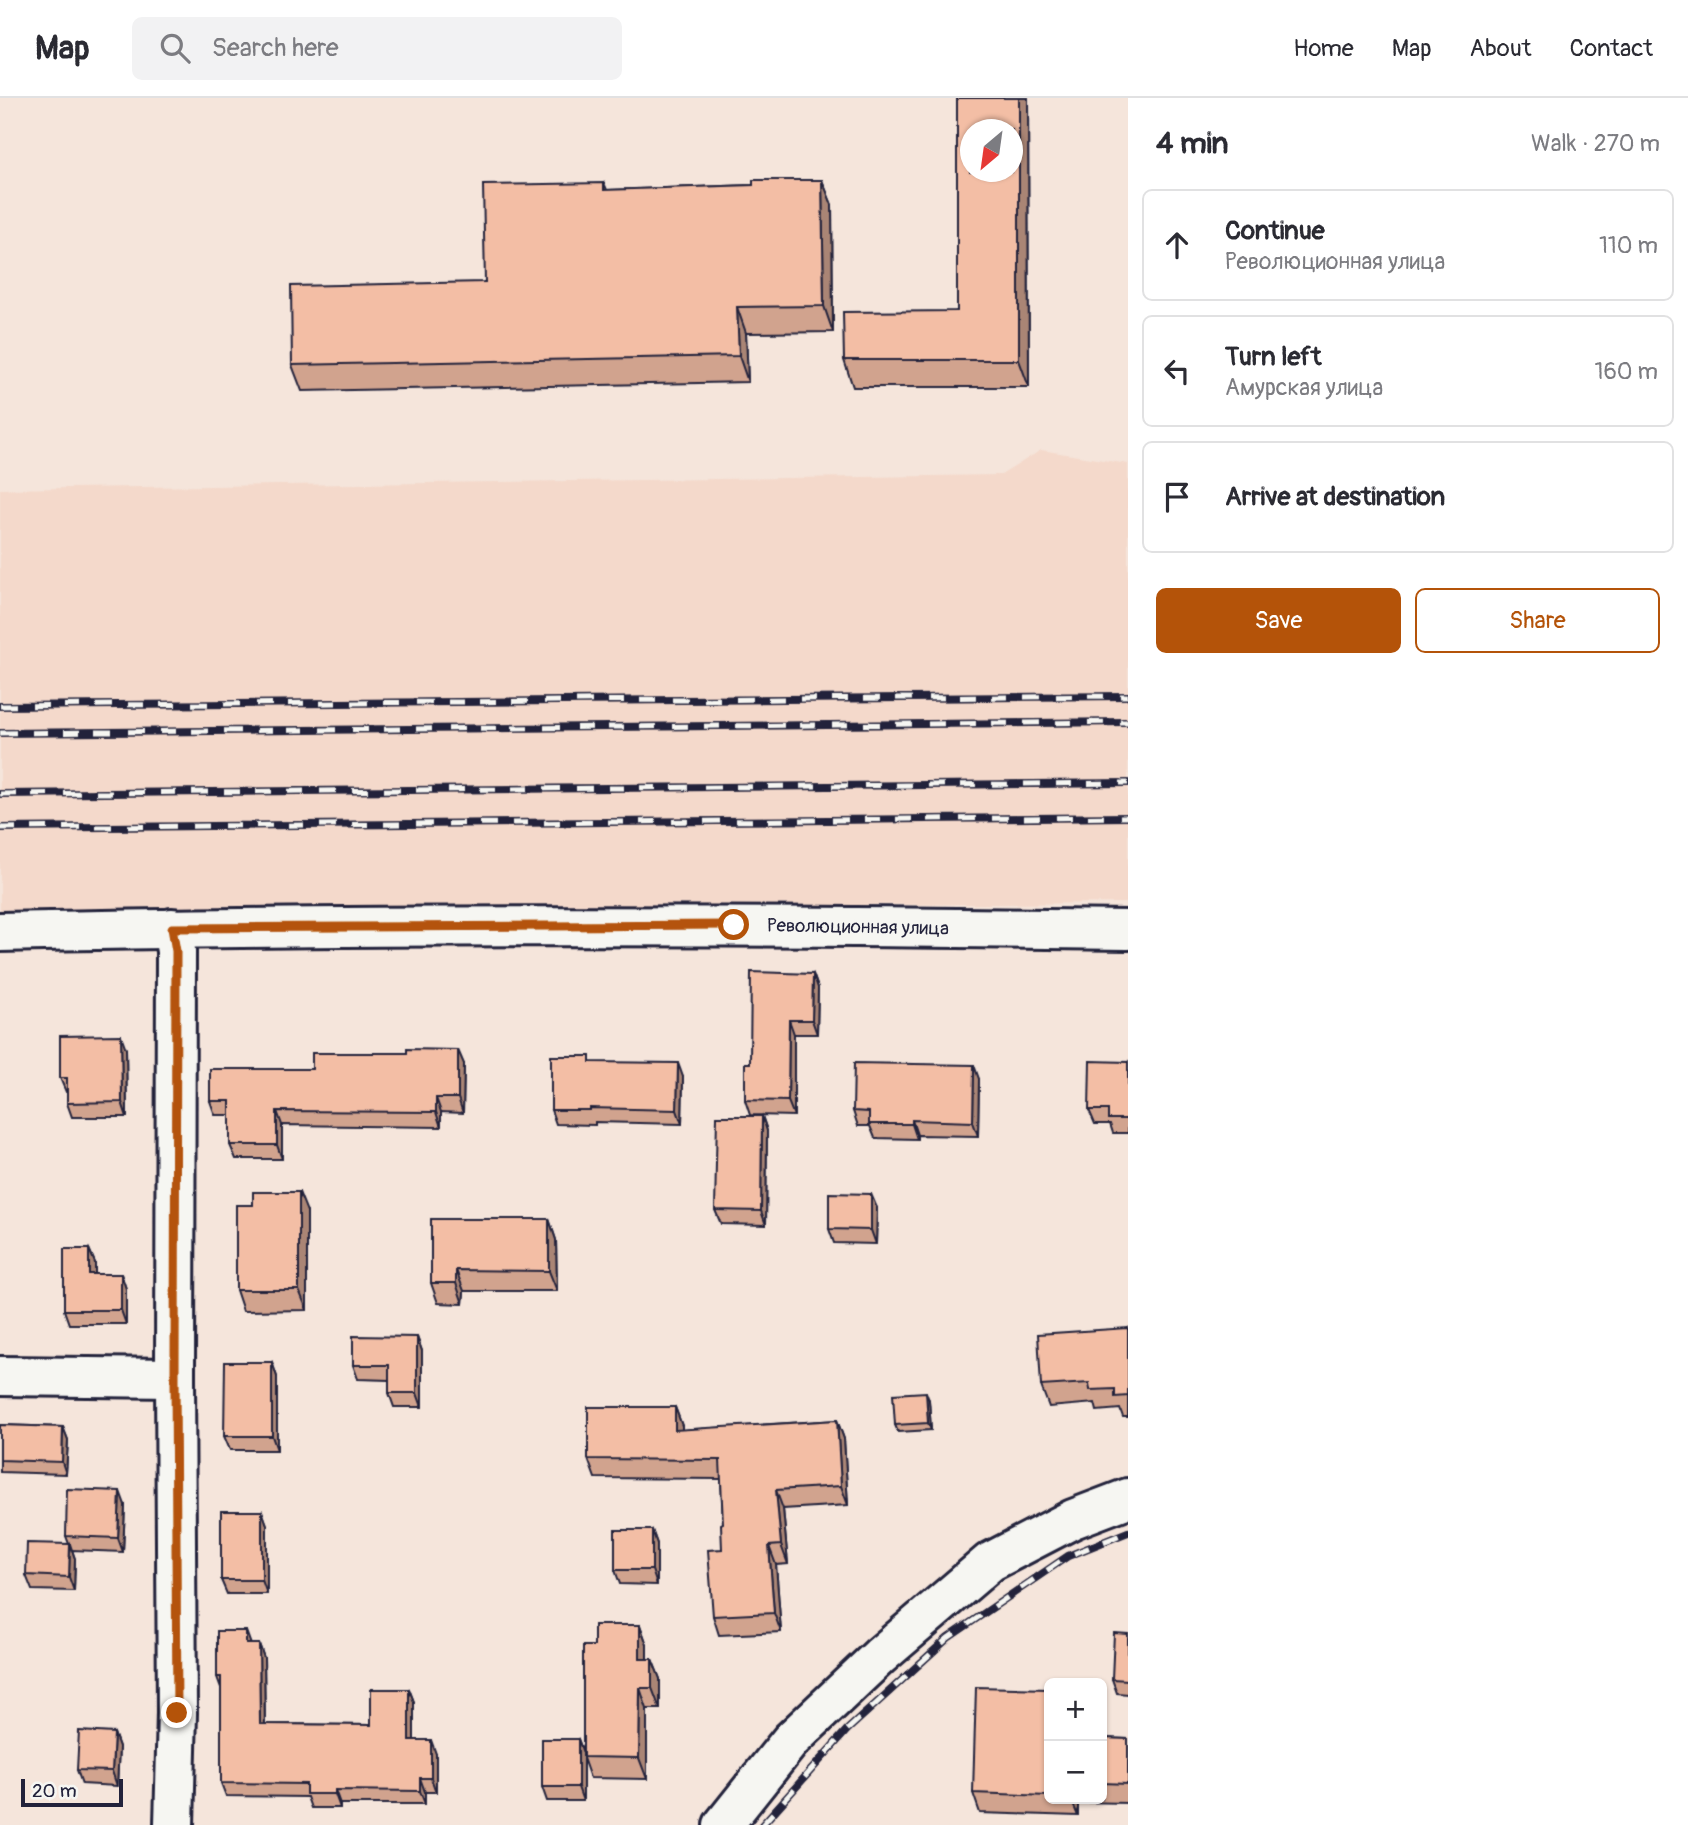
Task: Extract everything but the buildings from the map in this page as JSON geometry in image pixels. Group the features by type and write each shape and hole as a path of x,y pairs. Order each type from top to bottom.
{"street":[{"name":"Революционная улица","path":"0,932 172,928 734,925 1128,930"},
{"path":"172,928 176,951 177,1713 174,1825"},
{"path":"0,1376 175,1378"},
{"path":"723,1825 791,1740 880,1656 990,1562 1073,1519 1128,1497"}],"shaded area":[{"path":"1041,450 1128,464 1128,903 0,911 0,489 1001,475"}],"railway":[{"path":"0,706 1128,696"},
{"path":"0,733 1128,722"},
{"path":"0,794 1128,783"},
{"path":"0,828 1128,817"},
{"path":"762,1825 847,1730 948,1638 1068,1556 1128,1532"}],"route":[{"path":"177,1713 176,951 172,928 734,925"}]}
